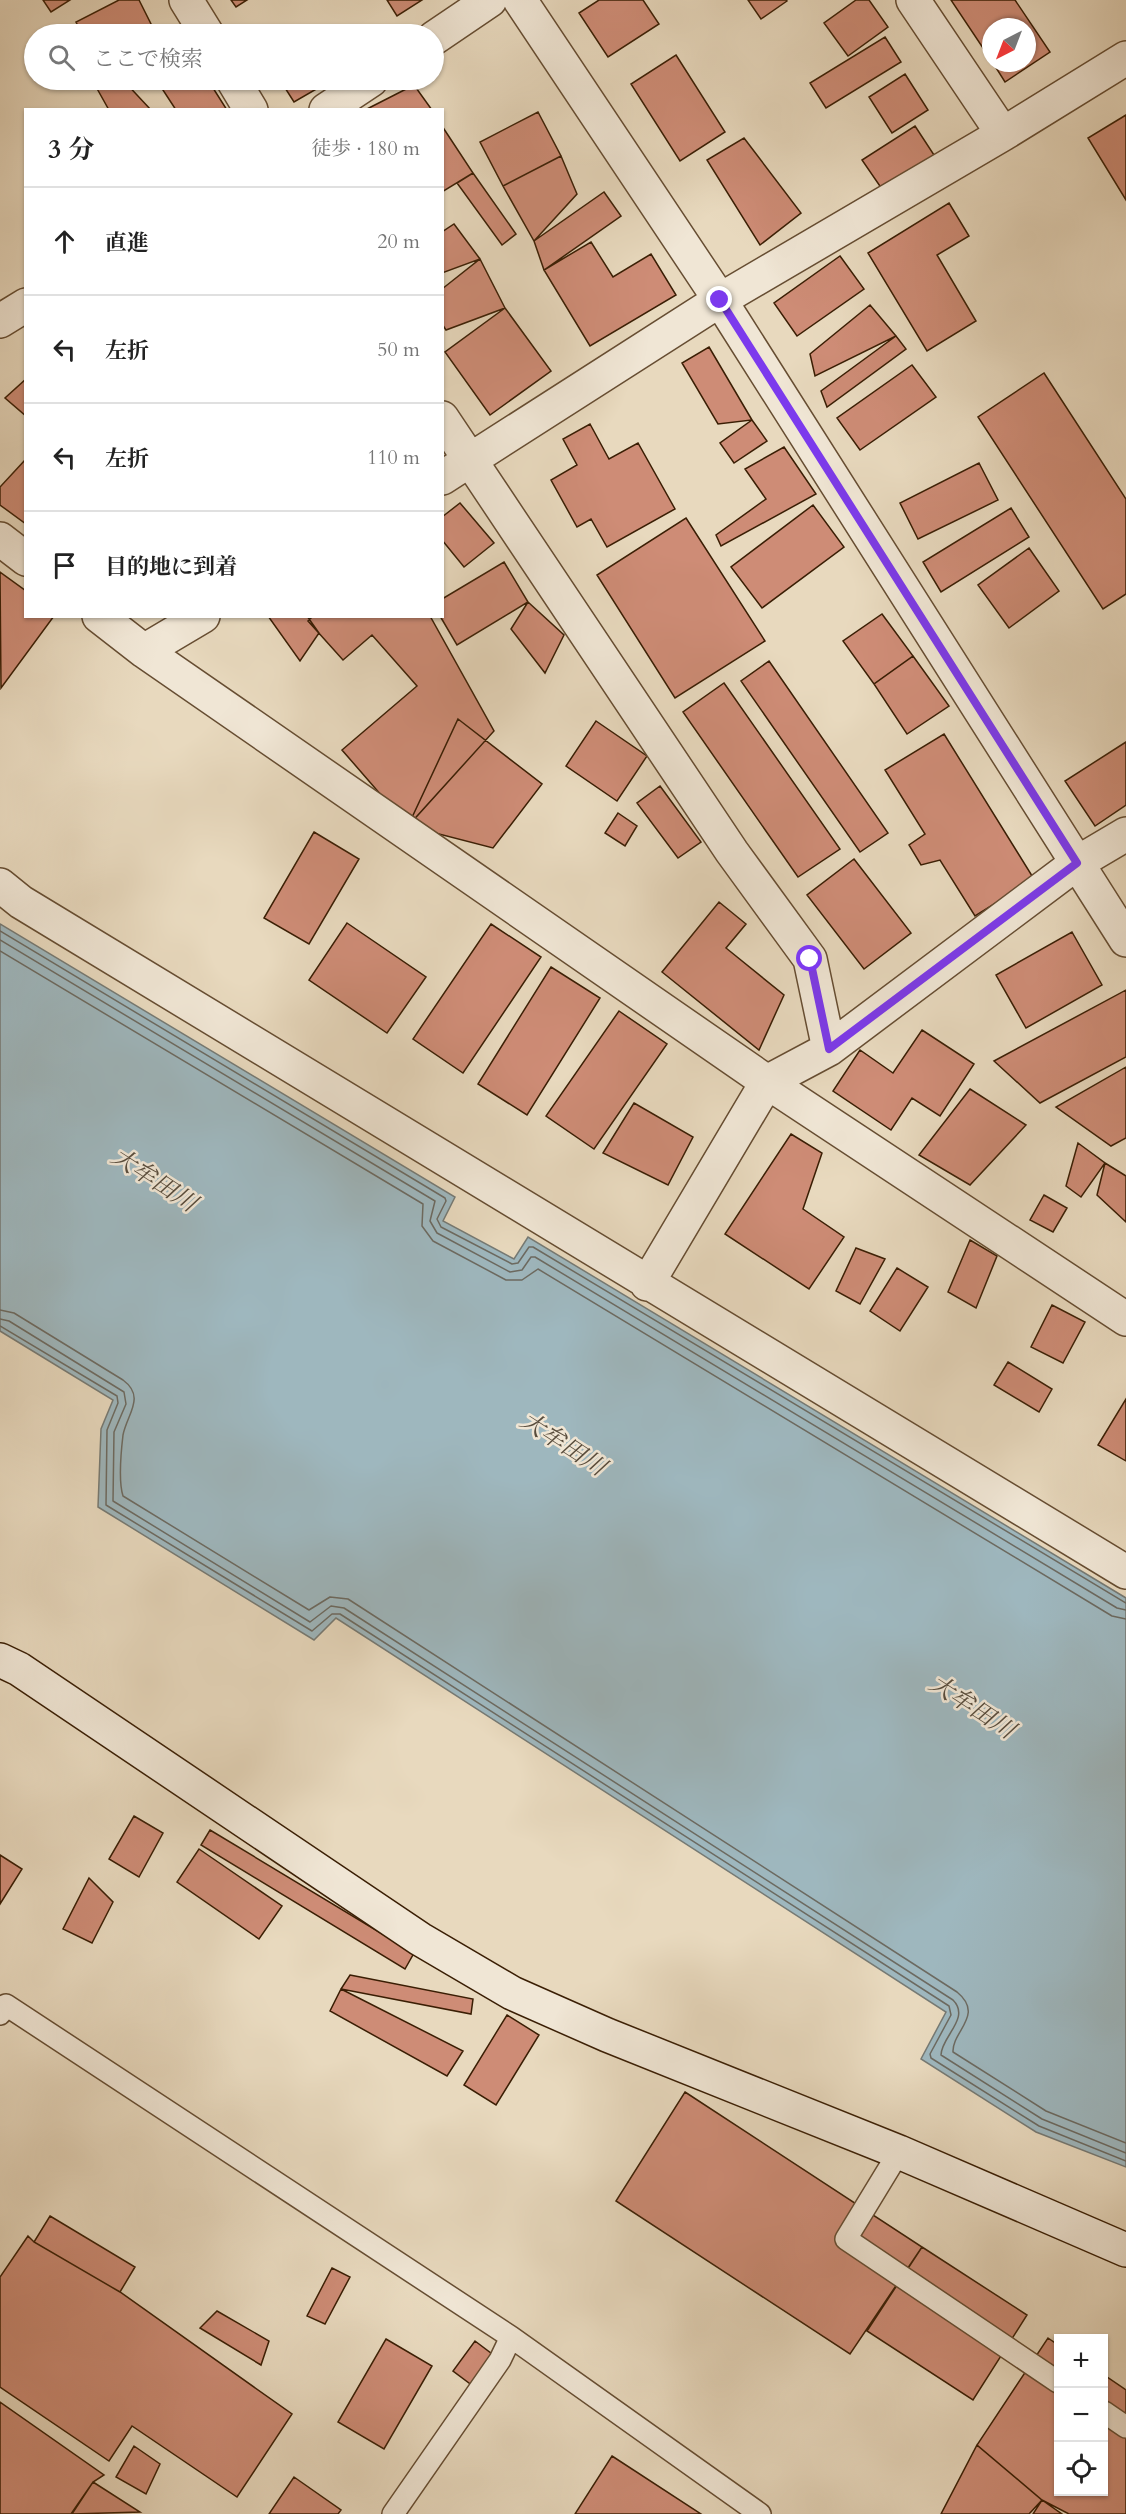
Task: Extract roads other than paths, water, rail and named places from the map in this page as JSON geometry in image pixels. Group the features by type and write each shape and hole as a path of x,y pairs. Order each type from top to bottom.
{"street":[{"path":"186,0 201,24"},
{"path":"444,31 490,0"},
{"path":"520,0 720,300 1126,940"},
{"path":"913,0 1003,134"},
{"path":"444,477 471,462 720,300 1003,134 1126,58"},
{"path":"239,90 250,108"},
{"path":"329,108 356,90"},
{"path":"0,321 24,306"},
{"path":"444,420 732,852 810,959 829,1049"},
{"path":"0,539 24,557"},
{"path":"102,618 144,651 767,1082 1126,1319"},
{"path":"144,651 200,618"},
{"path":"647,1284 767,1082 829,1049 1077,863 1126,834"},
{"path":"0,885 21,903 1126,1572"},
{"path":"0,1660 19,1669 420,1939 512,1993 607,2036 898,2152 1126,2250"}],"lane":[{"path":"0,2013 6,2005 511,2337 760,2514"},
{"path":"898,2152 846,2239 1054,2379"},
{"path":"393,2514 500,2360 511,2337"},
{"path":"1108,2415 1126,2427"}],"water":[{"name":"大牟田川","path":"0,924 455,1197 443,1221 514,1259 528,1237 1126,1598 1126,2167 1036,2132 921,2059 946,2012 336,1618 314,1640 98,1507 101,1429 113,1400 0,1331"}]}
